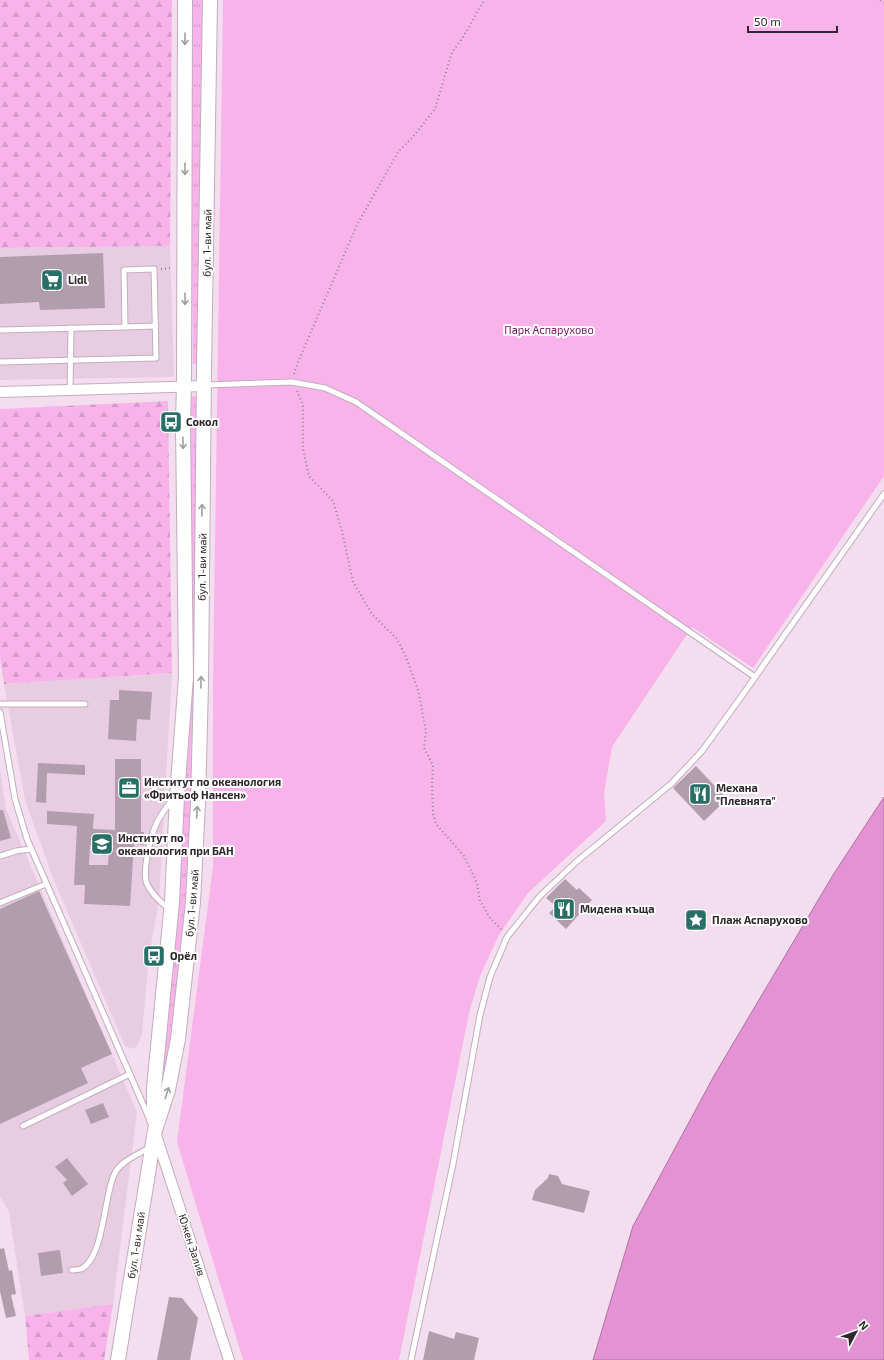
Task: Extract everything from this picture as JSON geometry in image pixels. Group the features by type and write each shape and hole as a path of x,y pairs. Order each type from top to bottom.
{"main road":[{"name":"бул. 1-ви май","path":"155,1130 154,1088 171,909 177,796 186,677 183,423 185,268 185,0"},
{"name":"бул. 1-ви май","path":"118,1360 152,1146 155,1130 168,1090 178,1039 193,902 198,803 201,684 210,0"}],"street":[{"path":"0,392 204,386"},
{"name":"Южен Залив","path":"155,1130 229,1360"}],"lane":[{"path":"0,362 156,358 154,269 124,270 125,327"},
{"path":"0,330 156,326"},
{"path":"70,390 71,328"},
{"path":"204,386 292,382 325,388 356,402 756,677"},
{"path":"411,1360 453,1164 480,1015 490,977 507,937 540,896 560,876 671,784 702,751 756,677 884,494"},
{"path":"0,704 85,704"},
{"path":"0,712 15,799 27,839 155,1130"},
{"path":"171,909 162,904 147,884 145,873 154,828 164,810 177,796"},
{"path":"0,856 16,851 31,849"},
{"path":"0,903 46,884"},
{"path":"23,1126 130,1074"},
{"path":"72,1270 81,1268 89,1261 98,1243 114,1174 123,1164 152,1146"}],"path":[{"path":"292,382 298,362 357,225 398,152 412,138 435,109 452,52 462,39 484,0"},
{"path":"880,0 884,2"},
{"path":"154,269 185,268"},
{"path":"302,390 296,388 303,405 303,449 309,476 333,501 342,532 353,582 372,614 396,639 406,657 418,690 426,731 424,748 433,765 433,813 436,824 464,856 477,883 480,901 490,918 507,937"}],"shaded area":[{"path":"170,246 174,377 0,380 0,248"},
{"name":"Институт по океанология при БАН","path":"172,673 159,901 149,956 142,1034 137,1046 132,1049 125,1046 53,878 25,800 4,684"},
{"path":"0,769 6,809 137,1112 113,1304 25,1316 9,1212 0,1196"},
{"path":"884,797 884,1360 593,1360 633,1226 715,1074 833,875"}],"green space":[{"path":"0,0 172,0 170,246 0,248"},
{"path":"189,0 207,0 199,364 193,364"},
{"name":"Парк Аспарухово","path":"223,0 884,0 884,476 753,668 692,627 612,747 604,793 606,821 528,893 499,935 480,976 469,1013 399,1360 243,1360 177,1142 213,867 213,681"},
{"path":"184,396 204,396 198,803 168,1090 154,1088 177,796"},
{"path":"168,401 172,673 4,684 0,657 0,409"},
{"path":"113,1304 104,1360 29,1360 25,1316"}],"building":[{"name":"Lidl","path":"103,253 105,308 40,310 39,302 0,304 0,257"},
{"path":"119,690 152,692 150,720 137,719 136,741 108,739 110,700 119,700"},
{"path":"115,759 141,759 141,832 144,832 144,845 134,844 130,906 84,904 85,885 74,885 77,826 47,824 47,811 94,814 93,829 115,830","holes":["90,845 109,846 108,865 89,865"]},
{"path":"38,763 85,765 85,775 47,773 46,803 36,802"},
{"name":"Механа \"Плевнята\"","path":"696,766 727,799 704,821 673,788"},
{"path":"0,810 3,810 11,838 0,841"},
{"path":"565,879 577,890 579,888 592,900 566,929 549,913 556,906 546,898"},
{"path":"39,891 112,1054 81,1068 88,1083 0,1124 0,909"},
{"path":"103,1103 109,1117 91,1124 85,1110"},
{"path":"67,1158 88,1184 72,1196 63,1183 67,1180 55,1167"},
{"path":"549,1174 558,1176 562,1184 590,1191 584,1213 532,1200 535,1190 548,1178"},
{"path":"4,1248 9,1271 12,1270 16,1294 11,1295 16,1316 6,1318 0,1291 0,1249"},
{"path":"60,1250 63,1273 41,1276 38,1253"},
{"path":"169,1297 182,1298 198,1318 190,1360 157,1360"},
{"path":"429,1331 454,1339 456,1332 479,1338 474,1360 423,1360"}],"place":[{"name":"Lidl","path":"52,280"},
{"name":"Сокол","path":"171,422"},
{"name":"Институт по океанология «Фритьоф Нансен»","path":"129,788"},
{"name":"Механа \"Плевнята\"","path":"700,794"},
{"name":"Институт по океанология при БАН","path":"102,844"},
{"name":"Мидена къща","path":"564,909"},
{"name":"Плаж Аспарухово","path":"696,920"},
{"name":"Орёл","path":"154,956"}]}
